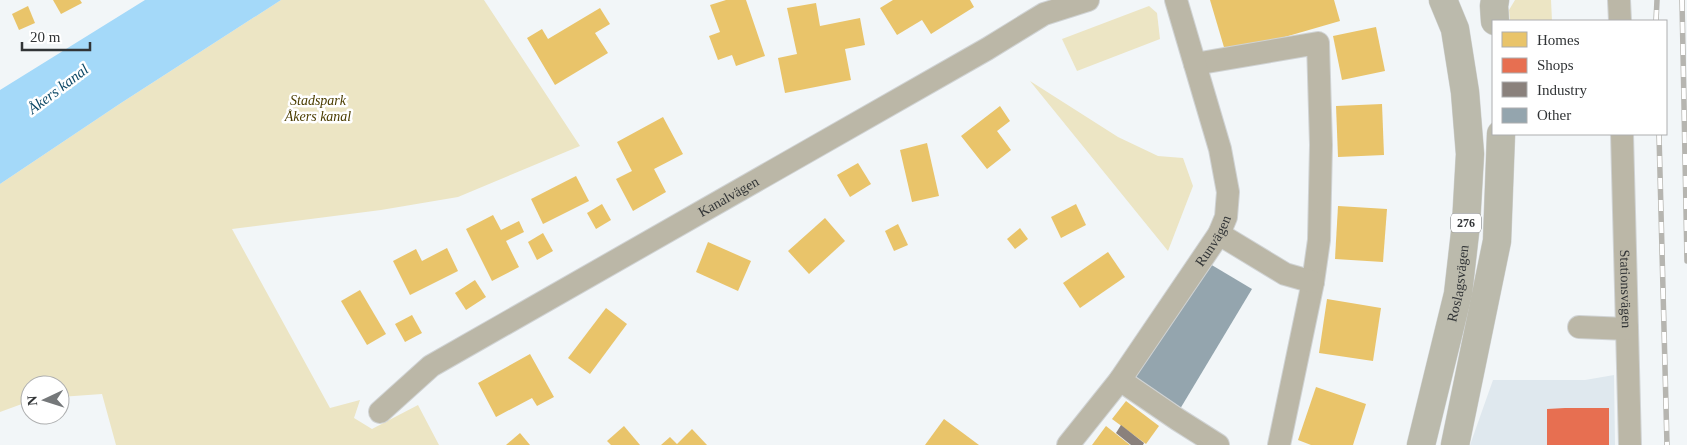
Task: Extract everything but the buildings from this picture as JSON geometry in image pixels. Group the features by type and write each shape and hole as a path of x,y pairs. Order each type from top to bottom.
{"main road":[{"name":"Roslagsvägen","path":"1421,445 1458,294 1466,224 1470,154 1465,92 1455,29 1443,0"},
{"path":"1495,20 1494,6 1496,0"},
{"name":"Roslagsvägen","path":"1455,445 1497,241 1501,135"}],"street":[{"name":"Runvägen","path":"1068,445 1120,380 1219,234 1226,217 1228,192 1220,149 1176,0"},
{"path":"1619,0 1620,20"},
{"name":"Kanalvägen","path":"380,412 431,366 978,54 1044,14 1082,1"},
{"path":"1195,64 1318,43 1321,145 1319,240 1313,282 1279,445"},
{"name":"Stationsvägen","path":"1622,135 1630,445"},
{"path":"1219,234 1285,274 1313,282"},
{"path":"1579,326 1627,329"},
{"path":"1120,380 1218,445"}],"shaded area":[{"path":"1614,375 1615,445 1470,445 1493,380 1585,380"}],"green space":[{"name":"Stadspark Åkers kanal","path":"281,0 484,0 580,146 458,197 381,210 232,229 330,408 360,400 354,418 372,429 418,405 439,445 116,445 102,394 70,396 70,375 20,375 20,405 0,412 0,184"},
{"path":"1515,0 1551,0 1552,20 1510,20 1509,10"},
{"path":"1149,6 1157,13 1160,39 1077,71 1062,39"},
{"path":"1030,81 1118,137 1158,156 1183,158 1193,186 1168,251"}],"water":[{"name":"Åkers kanal","path":"145,0 281,0 0,184 0,90"}],"railway":[{"path":"1656,20 1657,0"},
{"path":"1682,0 1687,261"},
{"path":"1659,135 1667,445"}]}
